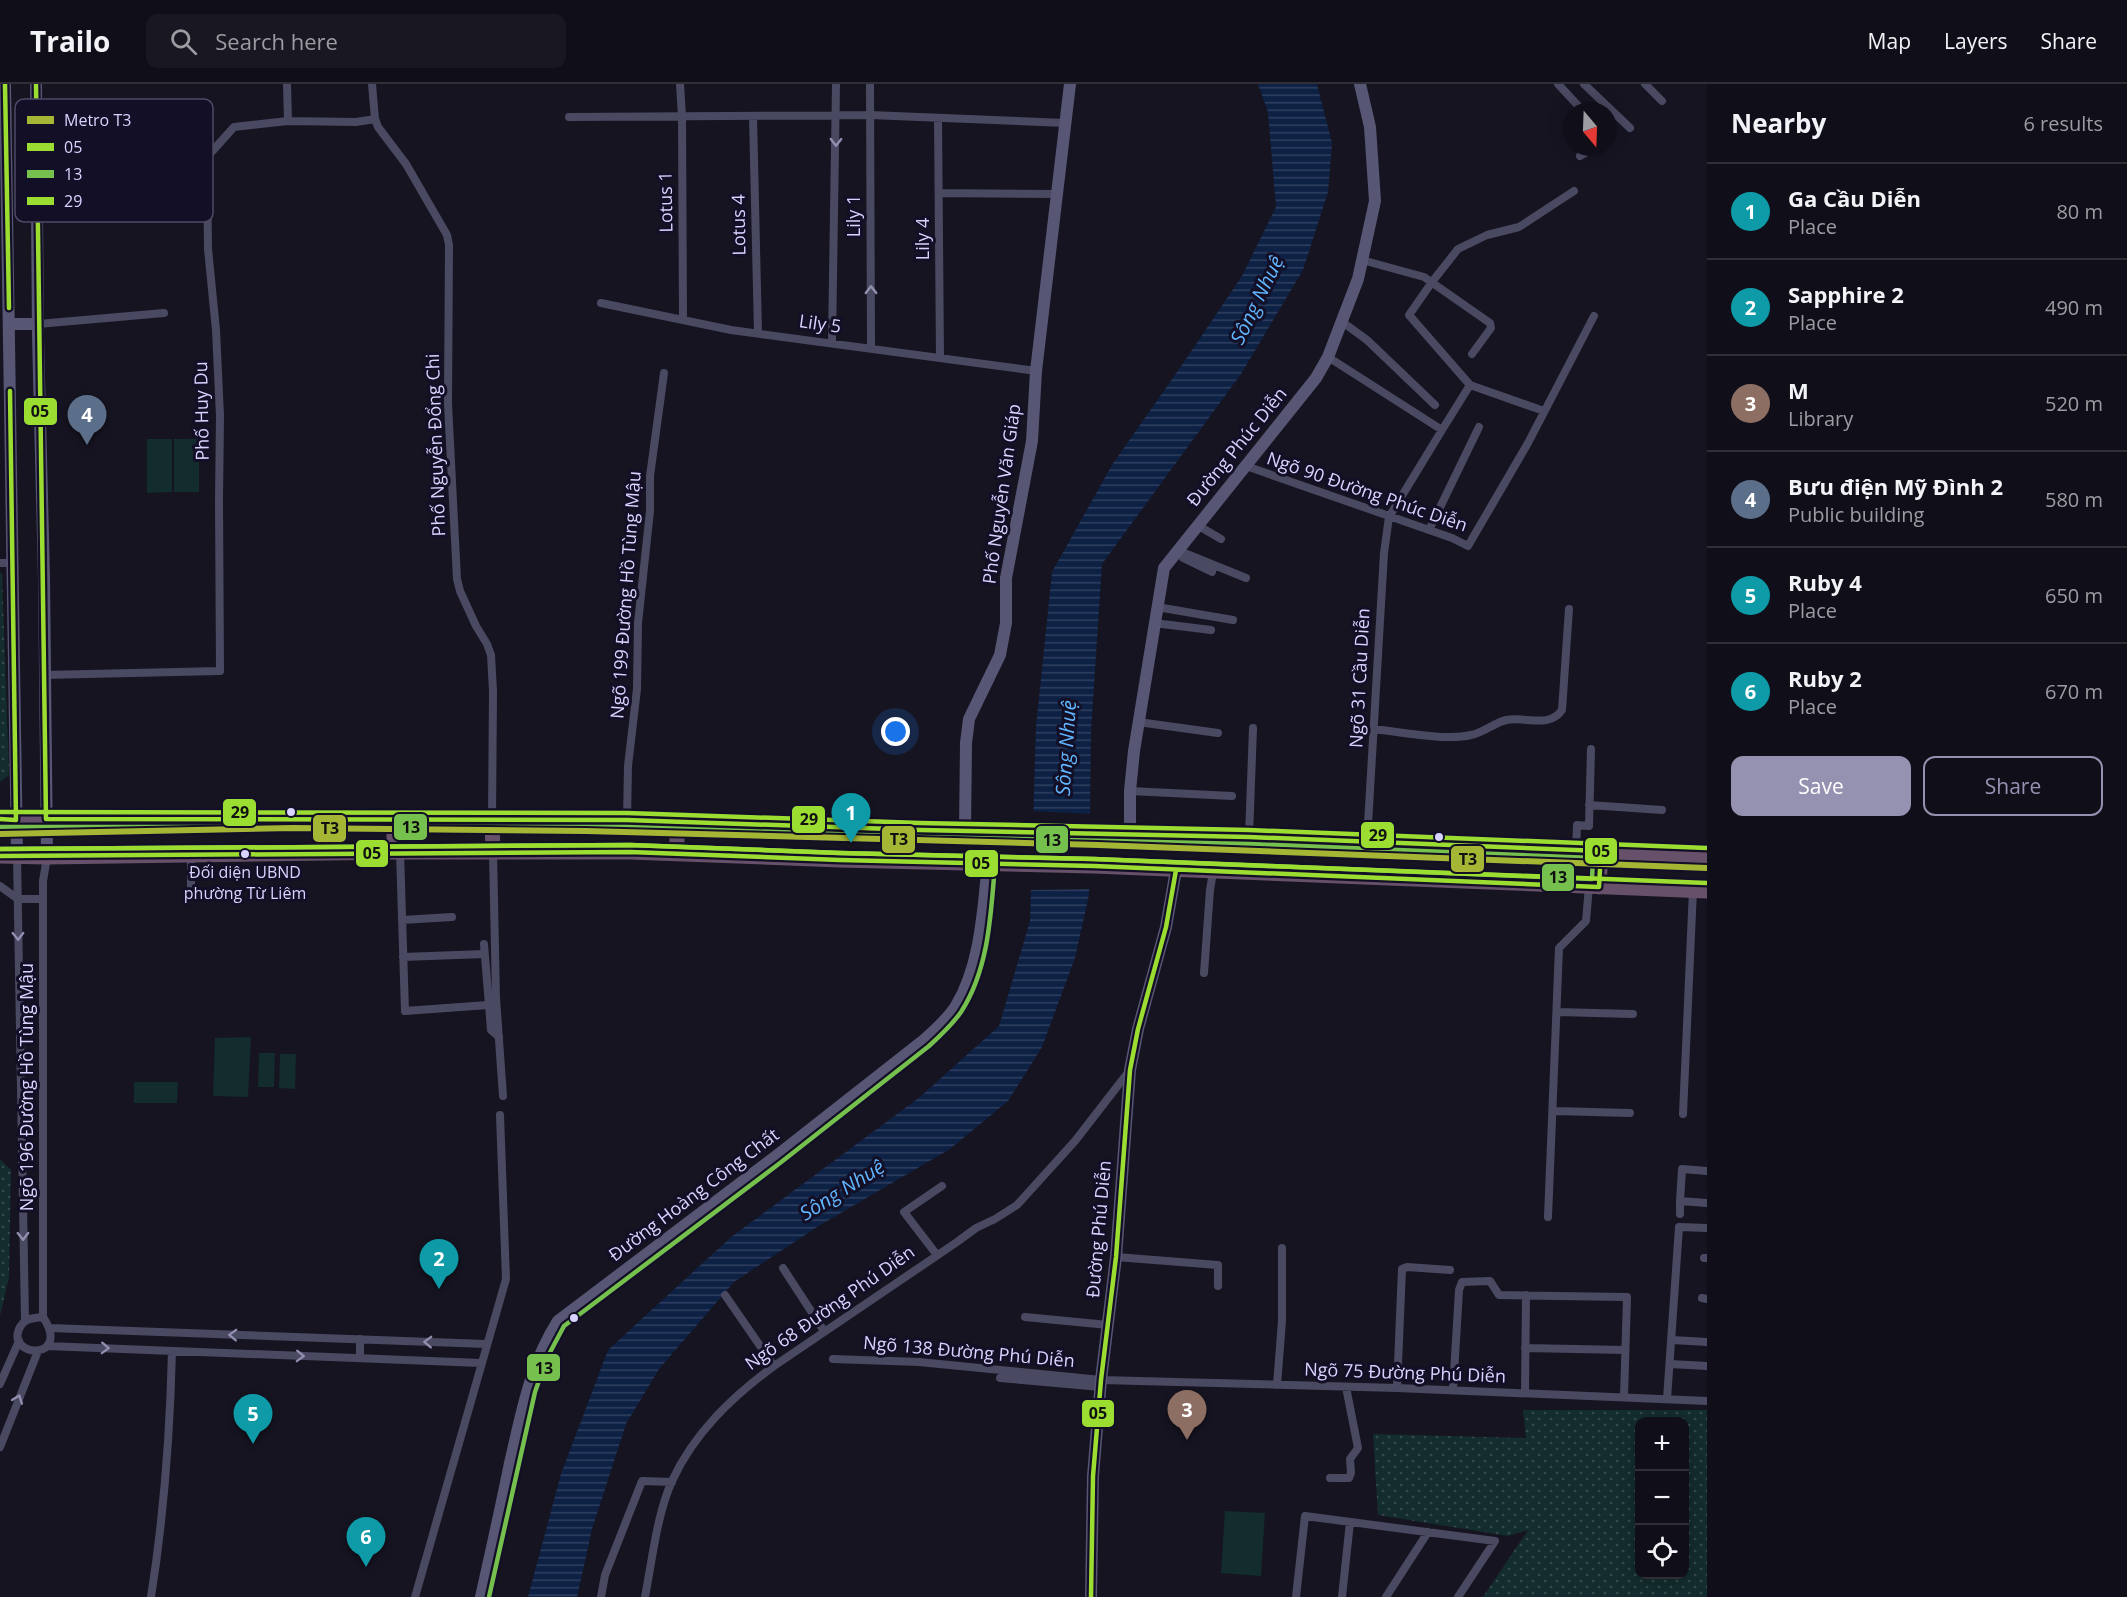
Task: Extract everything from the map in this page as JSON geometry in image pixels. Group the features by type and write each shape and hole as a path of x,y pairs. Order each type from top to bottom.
{"highway":[{"path":"394,818 397,852"},
{"path":"0,819 627,820 1248,837 1707,856"},
{"path":"492,819 493,852"},
{"path":"676,853 677,822"},
{"path":"1594,886 1601,851"},
{"path":"0,856 397,852 676,853 1344,875 1700,891"}],"street":[{"path":"5,84 6,563 17,856"},
{"path":"36,84 36,99"},
{"path":"287,84 288,121"},
{"name":"Phố Nguyễn Đổng Chi","path":"372,84 375,119 406,164 447,235 449,245 448,404 458,579 460,591 491,655 492,819"},
{"name":"Lotus 1","path":"680,84 683,320"},
{"path":"832,342 836,84"},
{"name":"Lily 1","path":"870,84 871,348"},
{"name":"Phố Nguyễn Văn Giáp","path":"965,831 966,743 969,719 1000,655 1006,623 1006,578 1032,441 1036,371 1070,84"},
{"name":"Đường Phúc Diễn","path":"1130,834 1131,791 1138,722 1164,568 1303,394 1328,357 1358,279 1375,196 1370,127 1360,84"},
{"path":"1558,84 1574,102"},
{"path":"1584,84 1630,128"},
{"path":"1645,84 1662,101"},
{"name":"Lotus 4","path":"753,116 758,333"},
{"path":"569,117 870,116 1065,123"},
{"name":"Phố Huy Du","path":"213,150 234,127 288,121 356,122 375,119"},
{"name":"Lily 4","path":"938,119 940,358"},
{"path":"1544,411 1470,385 1409,317 1432,282 1458,249 1487,235 1519,227 1574,191"},
{"path":"939,193 1058,194"},
{"path":"37,222 47,857"},
{"name":"Phố Huy Du","path":"44,675 220,671 220,416 208,222"},
{"path":"1362,260 1424,277 1490,323 1491,328 1472,354"},
{"name":"Lily 5","path":"601,303 731,330 1036,371"},
{"path":"5,325 164,313"},
{"name":"Ngõ 90 Đường Phúc Diễn","path":"1246,466 1452,538 1468,546 1594,316"},
{"path":"1341,321 1367,340 1435,405"},
{"path":"1328,357 1442,430"},
{"name":"Ngõ 199 Đường Hồ Tùng Mậu","path":"627,820 628,766 637,690 638,623 650,511 651,476 664,373"},
{"path":"1389,517 1470,385"},
{"path":"1429,530 1479,427"},
{"name":"Ngõ 31 Cầu Diễn","path":"1367,841 1383,553 1389,517"},
{"path":"1196,526 1220,540"},
{"path":"1175,552 1212,572"},
{"path":"1175,552 1245,578"},
{"path":"1157,608 1233,620"},
{"path":"1373,729 1461,736 1472,735 1506,720 1550,720 1558,717 1562,710 1569,609"},
{"path":"1154,623 1211,630"},
{"path":"1138,722 1218,733"},
{"path":"1248,837 1253,728"},
{"path":"1576,850 1577,825 1589,826 1591,749"},
{"path":"1131,791 1232,796"},
{"path":"1589,805 1662,810"},
{"path":"397,852 405,1011 488,1005"},
{"path":"493,852 503,1096"},
{"path":"191,855 191,894"},
{"name":"Ngõ 196 Đường Hồ Tùng Mậu","path":"17,856 25,1321"},
{"name":"Ngõ 196 Đường Hồ Tùng Mậu","path":"44,1317 43,881 47,857"},
{"name":"Đường Hoàng Công Chất","path":"481,1597 524,1400 545,1341 558,1321 784,1150 939,1026 955,1007 968,979 981,927 988,863"},
{"name":"Đường Phú Diễn","path":"1091,1597 1093,1476 1116,1257 1130,1070 1138,1029 1166,927 1176,870"},
{"path":"1204,973 1213,872"},
{"path":"0,886 18,899 43,899"},
{"path":"1548,1217 1559,948 1586,921 1594,886"},
{"path":"1683,1114 1700,891"},
{"path":"402,920 452,917"},
{"path":"484,944 491,1030 499,1037"},
{"path":"404,957 484,954"},
{"path":"1557,1012 1633,1014"},
{"name":"Ngõ 68 Đường Phú Diễn","path":"645,1597 659,1526 672,1482 689,1452 714,1417 747,1386 824,1331 976,1228 1017,1205 1075,1141 1130,1070"},
{"path":"1554,1111 1630,1113"},
{"path":"415,1597 506,1279 500,1115"},
{"path":"1680,1214 1682,1169 1707,1172"},
{"path":"937,1254 904,1212 942,1186"},
{"path":"1680,1201 1707,1203"},
{"path":"1667,1399 1679,1227 1707,1228"},
{"path":"1277,1385 1282,1321 1282,1248"},
{"path":"1116,1257 1218,1265 1218,1286"},
{"path":"1397,1388 1402,1269 1407,1267 1450,1270"},
{"path":"783,1268 824,1331"},
{"path":"1453,1390 1459,1290 1462,1282 1490,1281 1499,1295 1627,1297 1624,1397"},
{"path":"725,1295 774,1366"},
{"path":"1526,1295 1526,1393"},
{"path":"47,1346 52,1335 44,1317 25,1321 20,1327 19,1341 30,1351 38,1351 47,1346 481,1363"},
{"path":"1025,1317 1108,1325"},
{"path":"50,1328 486,1344"},
{"path":"360,1340 360,1358"},
{"path":"1672,1340 1707,1342"},
{"path":"0,1384 19,1341"},
{"path":"1525,1348 1625,1350"},
{"path":"0,1447 38,1351"},
{"path":"151,1597 163,1515 172,1351"},
{"name":"Ngõ 138 Đường Phú Diễn","path":"833,1359 919,1362 1101,1383"},
{"path":"1670,1364 1707,1366"},
{"path":"1000,1378 1101,1383"},
{"name":"Ngõ 75 Đường Phú Diễn","path":"1101,1383 1397,1388 1707,1401"},
{"path":"1330,1478 1349,1478 1350,1459 1358,1448 1346,1387"},
{"path":"601,1597 605,1575 642,1481 672,1482"},
{"path":"1296,1597 1305,1516 1495,1541 1458,1597"},
{"path":"1342,1597 1350,1522"},
{"path":"1386,1597 1428,1532"}],"green space":[{"path":"147,439 172,439 172,492 147,493"},
{"path":"174,439 199,439 199,492 174,492"},
{"path":"0,573 2,573 9,775 0,782"},
{"path":"251,1037 248,1097 213,1096 215,1038"},
{"path":"259,1053 275,1053 274,1087 258,1087"},
{"path":"280,1054 296,1054 295,1089 279,1088"},
{"path":"134,1082 178,1082 177,1103 134,1103"},
{"path":"0,1159 11,1170 9,1277 0,1316"},
{"path":"1523,1410 1707,1410 1707,1597 1483,1597 1528,1530 1508,1536 1378,1515 1373,1434 1526,1438"},
{"path":"1225,1511 1265,1513 1261,1576 1221,1573"}],"water":[{"name":"Sông Nhuệ","path":"1258,84 1317,84 1332,143 1328,192 1303,270 1241,374 1102,564 1091,731 1089,895 1075,958 1042,1047 1008,1101 950,1149 817,1227 734,1282 659,1369 626,1424 592,1529 577,1597 528,1597 561,1474 608,1350 730,1238 920,1097 999,1026 1030,921 1036,727 1052,572 1112,465 1242,276 1276,207 1268,112"}],"pier":[{"path":"1030,811 1093,814 1092,889 1028,890"}],"metro line":[{"name":"T3","path":"0,834 293,828 586,831 1098,845 1707,868"}],"transit line":[{"name":"05","path":"5,84 9,308"},
{"name":"05","path":"36,84 36,99"},
{"name":"05","path":"0,856 630,852 1094,866 1599,887 1601,851 1249,837 920,830 627,820 46,819 38,222"},
{"name":"05","path":"0,819 16,820 10,391"},
{"name":"29","path":"0,812 627,813 920,823 1249,830 1707,848"},
{"name":"13","path":"0,827 627,827 920,837 1249,844 1593,858 1592,879 1094,859 630,845 0,849"},
{"name":"29","path":"0,849 630,845 1094,859 1707,883"},
{"name":"13","path":"489,1597 535,1392 547,1358 564,1326 780,1163 929,1046 950,1026 961,1012 978,978 990,921 995,864"},
{"name":"05","path":"1091,1597 1093,1476 1101,1380 1116,1257 1130,1070 1138,1029 1166,927 1176,870"}],"place":[{"name":"Bưu điện Mỹ Đình 2","path":"87,445"},
{"name":"Ga Cầu Diễn","path":"851,843"},
{"name":"Đối diện UBND phường Từ Liêm","path":"245,854"},
{"name":"Sapphire 2","path":"439,1289"},
{"name":"M","path":"1187,1440"},
{"name":"Ruby 4","path":"253,1444"},
{"name":"Ruby 2","path":"366,1567"}]}
